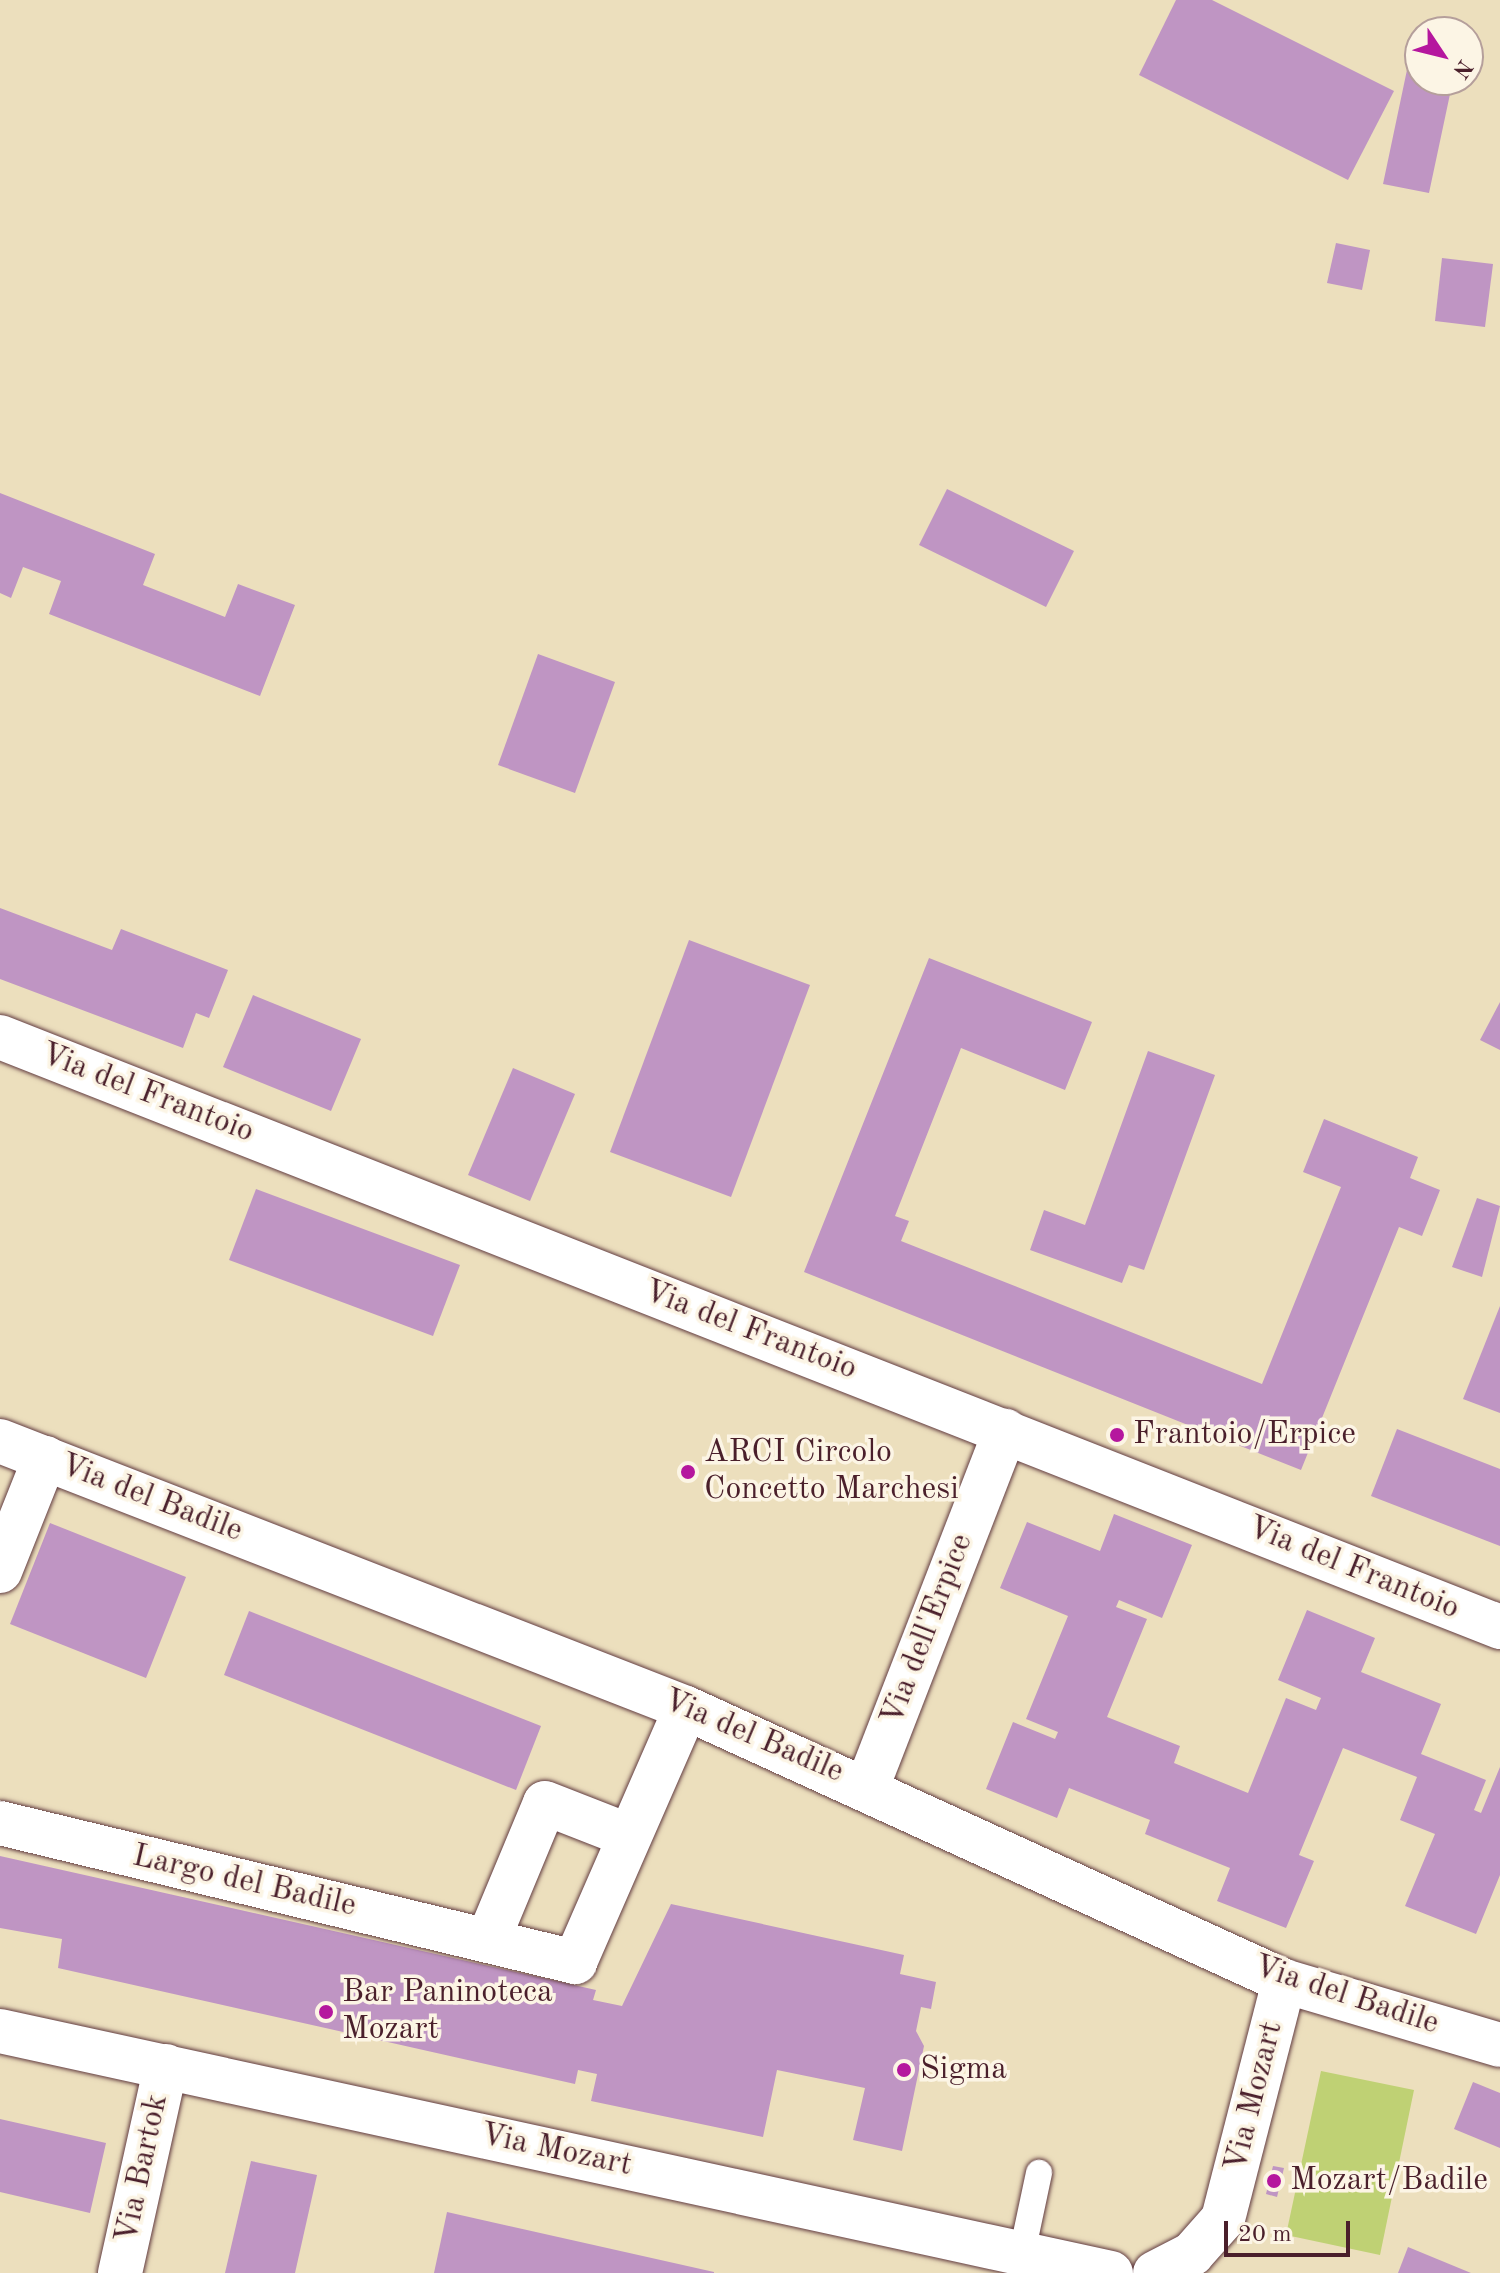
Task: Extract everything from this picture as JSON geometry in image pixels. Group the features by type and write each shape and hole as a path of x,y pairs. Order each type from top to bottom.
{"street":[{"name":"Via del Frantoio","path":"0,1037 1500,1627"},
{"name":"Via dell'Erpice","path":"868,1785 1005,1431"},
{"name":"Via del Badile","path":"0,1441 686,1708 868,1785 1284,1981 1500,2045"},
{"path":"0,1571 45,1458"},
{"name":"Largo del Badile","path":"0,1825 575,1962 686,1708"},
{"path":"488,1940 545,1803 629,1836"},
{"name":"Via Mozart","path":"1155,2273 1192,2254 1223,2219 1284,1981"},
{"name":"Via Mozart","path":"0,2031 166,2066 1019,2263 1111,2273"},
{"name":"Via Bartok","path":"120,2273 166,2066"}],"lane":[{"path":"1019,2263 1039,2173"}],"green space":[{"path":"1321,2071 1414,2090 1380,2255 1286,2235"}],"building":[{"path":"1176,0 1212,0 1394,91 1348,180 1139,75"},
{"path":"1404,84 1404,96 1450,96 1429,193 1383,184"},
{"path":"1336,243 1370,250 1362,290 1327,283"},
{"path":"1442,258 1493,264 1485,327 1435,321"},
{"path":"947,489 1074,551 1046,607 919,545"},
{"path":"0,493 155,554 143,585 225,617 238,584 295,605 260,696 49,614 61,581 23,567 11,598 0,593"},
{"path":"538,654 615,682 575,793 498,765"},
{"path":"0,908 112,950 121,929 228,970 209,1018 196,1013 183,1048 0,979"},
{"path":"689,940 810,985 731,1197 610,1152"},
{"path":"929,958 1092,1022 1065,1090 961,1048 895,1216 909,1221 901,1241 1262,1384 1341,1187 1303,1172 1324,1119 1418,1157 1410,1178 1440,1190 1422,1236 1399,1227 1301,1470 804,1272"},
{"path":"253,995 361,1039 331,1111 223,1067"},
{"path":"1500,1002 1500,1050 1480,1040"},
{"path":"1148,1051 1215,1075 1144,1270 1129,1265 1122,1283 1030,1250 1044,1210 1085,1225"},
{"path":"513,1068 575,1094 530,1201 468,1175"},
{"path":"256,1189 460,1265 433,1336 229,1260"},
{"path":"1477,1198 1500,1206 1482,1277 1452,1267"},
{"path":"1500,1306 1500,1413 1463,1399"},
{"path":"1397,1429 1500,1469 1500,1546 1371,1496"},
{"path":"1114,1514 1192,1545 1162,1618 1119,1600 1116,1607 1147,1619 1107,1717 1180,1746 1174,1763 1248,1793 1286,1698 1316,1710 1321,1698 1278,1680 1307,1610 1375,1638 1361,1672 1441,1704 1421,1754 1486,1780 1474,1810 1481,1813 1500,1767 1500,1875 1476,1934 1405,1906 1435,1834 1400,1820 1417,1777 1343,1748 1299,1855 1314,1861 1286,1928 1217,1901 1230,1868 1145,1834 1150,1820 1069,1788 1057,1818 986,1789 1013,1722 1055,1739 1058,1732 1026,1719 1068,1616 1000,1588 1027,1522 1100,1551"},
{"path":"50,1523 186,1577 146,1678 10,1624"},
{"path":"249,1611 541,1726 516,1790 224,1675"},
{"path":"0,1856 596,1990 593,2000 622,2006 671,1904 904,1955 900,1974 936,1982 931,2009 921,2007 916,2031 924,2046 902,2151 853,2140 865,2088 777,2070 763,2137 591,2101 597,2074 578,2070 575,2084 58,1968 62,1939 0,1928"},
{"path":"1473,2082 1500,2093 1500,2148 1454,2129"},
{"path":"0,2119 106,2143 90,2213 0,2192"},
{"path":"251,2161 317,2175 295,2273 225,2273"},
{"path":"1273,2166 1284,2168 1277,2197 1266,2194"},
{"path":"447,2212 714,2272 714,2273 434,2273"},
{"path":"1408,2247 1471,2273 1398,2273"}],"place":[{"name":"Frantoio/Erpice","path":"1117,1435"},
{"name":"ARCI Circolo Concetto Marchesi","path":"688,1472"},
{"name":"Bar Paninoteca Mozart","path":"326,2012"},
{"name":"Sigma","path":"904,2070"},
{"name":"Mozart/Badile","path":"1274,2181"}]}
